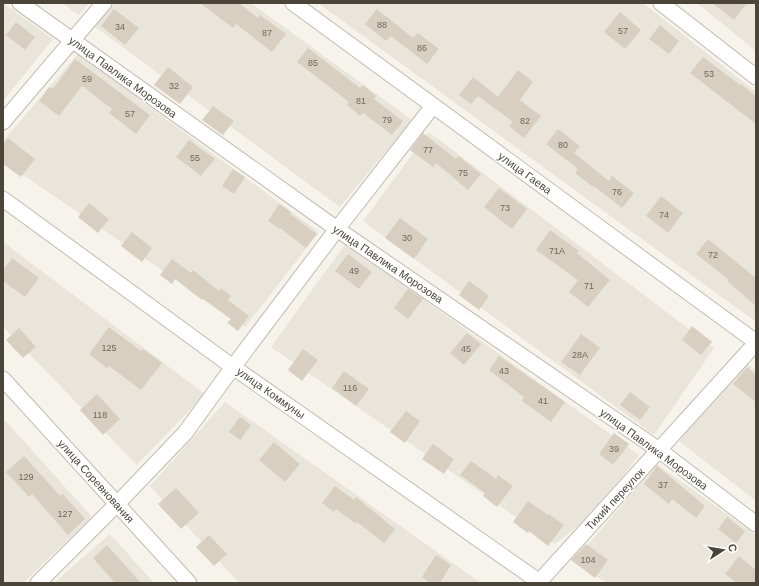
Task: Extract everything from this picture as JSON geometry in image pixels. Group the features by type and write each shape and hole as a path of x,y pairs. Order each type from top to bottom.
{"street":[{"name":"улица Павлика Морозова","path":"20,3 337,229 660,450 756,524"},
{"path":"3,122 104,3"},
{"name":"улица Гаева","path":"293,3 756,343"},
{"path":"661,3 756,78"},
{"path":"38,583 185,433 337,229 433,106"},
{"name":"улица Коммуны","path":"3,200 233,367 539,582"},
{"name":"Тихий переулок","path":"539,582 756,343"},
{"name":"улица Соревнования","path":"3,380 189,583"}],"shaded area":[{"path":"3,3 53,39 3,101"},
{"path":"62,3 89,3 79,15"},
{"path":"114,3 251,3 412,120 340,207 94,26"},
{"path":"318,3 643,3 756,92 756,322"},
{"path":"697,3 756,3 756,51"},
{"path":"78,54 319,232 245,327 3,161 3,141"},
{"path":"429,132 714,348 654,435 363,221"},
{"path":"3,242 205,394 137,465 3,327"},
{"path":"346,243 639,455 618,482 578,526 555,544 271,347"},
{"path":"746,363 756,370 756,501 679,441"},
{"path":"225,402 481,583 239,583 150,486"},
{"path":"3,418 92,517 23,583 3,583"},
{"path":"657,464 756,535 756,583 607,583 574,561"},
{"path":"110,534 154,583 54,583"}],"building":[{"path":"200,3 239,3 258,18 260,15 286,34 272,52 236,24 233,28"},
{"path":"712,3 747,3 734,20"},
{"path":"114,9 139,28 125,45 101,26"},
{"path":"377,9 413,38 418,33 439,49 427,64 391,36 386,41 365,24"},
{"path":"620,12 641,30 625,49 604,32"},
{"path":"16,22 35,37 25,50 6,35"},
{"path":"660,25 679,41 669,54 649,39"},
{"path":"308,48 360,88 363,85 376,96 374,99 403,121 392,135 363,113 360,116 347,105 349,102 297,62"},
{"path":"703,57 756,96 756,124 690,73"},
{"path":"75,59 150,115 136,134 109,113 112,109 82,86 59,116 39,101 49,87 53,89"},
{"path":"168,67 193,87 180,104 154,85"},
{"path":"518,70 533,82 520,100 541,116 524,138 509,126 513,122 478,96 471,104 459,95 473,77 498,97"},
{"path":"213,106 234,121 223,135 202,120"},
{"path":"558,129 580,146 574,153 609,181 612,176 634,193 622,208 575,173 578,169 546,144"},
{"path":"423,133 456,159 458,156 481,174 468,190 436,163 433,167 410,150"},
{"path":"8,138 35,159 21,177 3,164 3,144"},
{"path":"189,140 215,159 201,176 176,157"},
{"path":"233,169 245,177 234,194 222,186"},
{"path":"499,188 527,209 512,229 484,207"},
{"path":"661,196 683,213 668,233 646,216"},
{"path":"89,203 109,219 98,233 78,217"},
{"path":"279,204 317,234 306,248 280,228 268,221"},
{"path":"400,218 428,239 414,259 385,238"},
{"path":"550,230 579,251 577,253 610,280 588,307 569,292 578,280 536,250"},
{"path":"132,232 152,248 142,262 121,246"},
{"path":"708,239 756,278 756,306 727,281 728,279 696,254"},
{"path":"348,254 372,272 359,289 335,271"},
{"path":"12,258 39,278 25,297 3,281 3,270"},
{"path":"172,259 191,273 193,270 219,291 221,288 231,296 228,300 249,316 238,331 227,323 231,319 203,299 202,300 175,279 172,284 160,275"},
{"path":"469,281 489,296 479,310 459,295"},
{"path":"408,289 423,299 408,319 394,308"},
{"path":"692,326 712,342 701,355 682,340"},
{"path":"109,327 141,351 143,349 162,363 141,390 109,366 108,369 89,354"},
{"path":"19,328 36,347 23,358 6,340"},
{"path":"467,333 481,344 464,365 450,353"},
{"path":"581,334 600,348 580,375 561,362"},
{"path":"303,349 318,360 302,381 288,370"},
{"path":"499,356 565,402 551,422 522,401 524,397 489,370"},
{"path":"747,367 756,375 756,402 733,384"},
{"path":"344,371 369,389 356,406 332,388"},
{"path":"630,392 650,407 640,420 620,405"},
{"path":"97,394 120,419 103,435 80,410"},
{"path":"406,411 420,421 405,443 390,432"},
{"path":"240,417 251,425 240,440 229,432"},
{"path":"614,433 629,444 613,465 599,454"},
{"path":"274,442 300,464 285,482 259,460"},
{"path":"433,444 454,459 444,474 422,459"},
{"path":"24,456 60,496 63,494 85,519 68,535 32,494 29,497 6,472"},
{"path":"471,461 496,479 498,475 513,486 497,507 483,496 485,493 460,475"},
{"path":"657,466 705,506 696,518 672,499 669,504 644,484"},
{"path":"335,486 354,500 356,497 395,529 384,543 357,522 356,524 336,509 334,512 322,503"},
{"path":"176,488 199,513 181,529 158,504"},
{"path":"528,501 564,525 548,546 529,531 528,533 513,522"},
{"path":"727,517 745,531 736,543 718,529"},
{"path":"209,535 227,554 214,566 196,547"},
{"path":"586,544 608,560 595,578 571,560"},
{"path":"107,545 141,583 115,583 93,558"},
{"path":"436,555 451,565 440,583 430,583 422,577"},
{"path":"739,556 756,570 756,583 737,583 725,574"}]}
